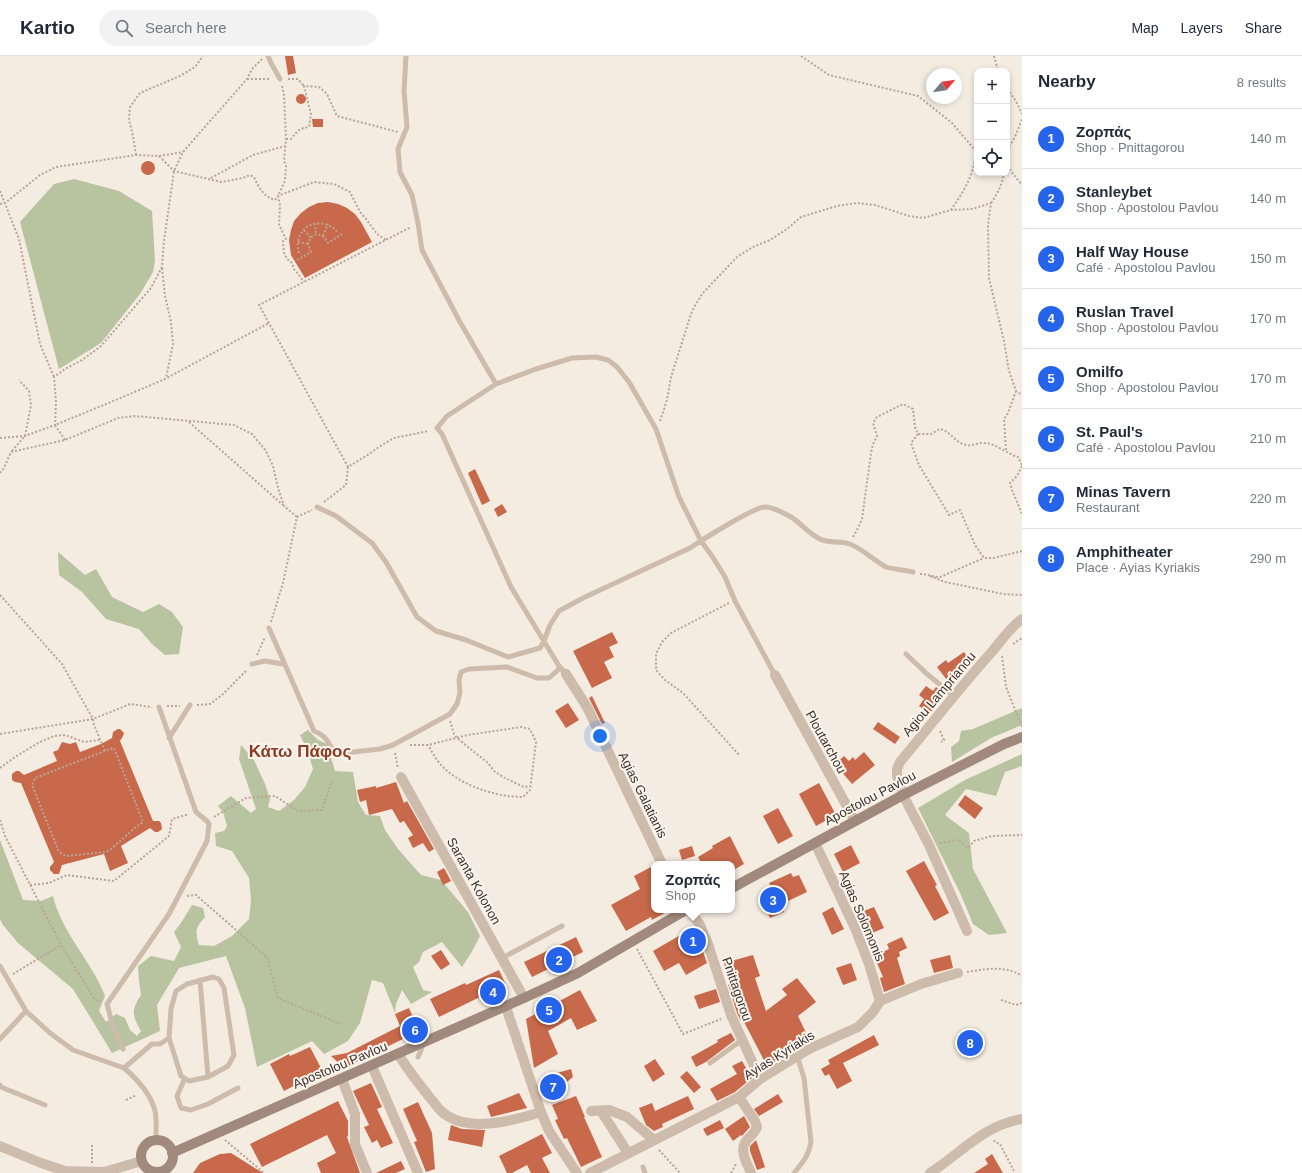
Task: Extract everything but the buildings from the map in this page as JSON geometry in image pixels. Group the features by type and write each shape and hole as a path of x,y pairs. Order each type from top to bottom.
{"main road":[{"name":"Apostolou Pavlou","path":"735,886 903,795 1004,744 1022,737"},
{"name":"Apostolou Pavlou","path":"172,1153 424,1043 578,973 682,913"},
{"path":"156,1140 165,1142 172,1153 171,1162 161,1172 150,1170 145,1166 141,1157 142,1148 148,1142 156,1140"}],"street":[{"name":"Agiou Lamprianou","path":"903,795 896,769 900,762 954,695 992,652 1005,634 1022,619"},
{"name":"Agias Galatianis","path":"566,674 586,707 661,861"},
{"name":"Ploutarchou","path":"774,675 855,821"},
{"name":"Saranta Kolonon","path":"401,777 524,998"},
{"path":"903,795 929,845 967,931"},
{"name":"Agias Solomonis","path":"815,843 870,964 880,1001"},
{"name":"Pnittagorou","path":"690,913 699,923 708,944 731,1015 760,1079"},
{"path":"880,1001 921,984 958,973"},
{"name":"Ayias Kyriakis","path":"590,1173 739,1097 760,1079 797,1056 858,1027 873,1012 880,1001"},
{"path":"506,1006 541,1112 549,1131 577,1173"},
{"path":"398,1054 410,1074 441,1111 454,1119 478,1124 495,1123 512,1121 541,1112"},
{"path":"372,1066 418,1173"},
{"path":"342,1079 355,1114 355,1144 367,1173"},
{"path":"739,1097 755,1121 757,1127 754,1133 746,1141 744,1148 745,1157 751,1173"},
{"path":"628,1153 596,1111 609,1110 627,1117 653,1141"},
{"path":"933,1172 988,1130 1008,1121 1022,1119"},
{"path":"0,1146 65,1171 104,1172 142,1161"}],"lane":[{"path":"267,56 280,79"},
{"path":"406,56 404,91 407,127 398,149 400,172 412,195 422,250 460,322 496,384"},
{"path":"566,674 559,666 511,587 442,434 437,428 448,416 496,384 536,369 572,358 596,357 608,360 629,382 656,429 679,497 701,540 725,577 735,601 774,675"},
{"path":"317,507 336,516 372,544 386,562 417,617 436,631 466,640 508,657 540,648 550,625 559,611 583,598 690,548 701,540 747,514 765,507 792,517 820,539 832,542 849,543 861,549 873,559 888,568 902,569 913,572"},
{"path":"269,628 314,731 322,734 328,740 334,753 380,749 393,745 450,714 457,704 460,694 458,680 461,672 470,669 507,668 537,678 549,678 558,670 559,666"},
{"path":"906,654 927,674 954,695"},
{"path":"252,664 265,660 284,664"},
{"path":"169,738 190,705"},
{"path":"124,1049 112,1023 107,1004 169,914 208,841 208,821 196,812 159,707"},
{"path":"502,958 562,926"},
{"path":"0,966 26,1011 50,1034 74,1050 124,1068 146,1091 155,1111 156,1140"},
{"path":"213,977 219,979 224,988 234,1055 228,1066 208,1077 189,1081 181,1076 169,1038 171,1010 176,991 187,984 200,980 213,977"},
{"path":"200,980 208,1077"},
{"path":"0,1038 26,1011"},
{"path":"124,1068 152,1044 160,1044 169,1038"},
{"path":"710,1063 742,1040"},
{"path":"418,1057 424,1043"},
{"path":"794,1173 805,1160 810,1151 804,1078 797,1056"},
{"path":"184,1078 177,1096 181,1108 191,1110 208,1104 238,1088"},
{"path":"0,1085 1,1087 45,1105"},
{"path":"643,1167 645,1173"}],"path":[{"path":"136,155 129,120 130,107 140,93 180,76 195,67 203,56"},
{"path":"165,379 173,344 162,267 164,240 174,171 183,152 247,79 252,69 267,56"},
{"path":"801,56 828,75 918,96 952,124 974,148"},
{"path":"994,56 997,68"},
{"path":"247,79 298,80 304,86 311,114 309,127 296,131 291,138 286,139"},
{"path":"280,79 284,95 286,139 284,160 286,166 285,181 278,196 280,206 279,225 286,239 283,241 284,253 304,282"},
{"path":"304,86 319,87 327,94 338,116 405,134"},
{"path":"1010,93 1016,101 1022,114"},
{"path":"1010,145 1022,119"},
{"path":"210,179 253,155 285,146"},
{"path":"0,204 6,203 40,174 56,167 136,155 159,156 183,152"},
{"path":"159,156 174,171 221,182 243,178 250,174 254,176 259,188 267,197 275,200 278,196 314,182 334,184 350,192 360,212 377,234 386,240"},
{"path":"951,210 967,184 974,167"},
{"path":"1010,170 1022,185"},
{"path":"1003,176 998,193 991,203 988,225 989,278 1004,341 1009,371 1016,391 1022,395"},
{"path":"0,191 19,239 40,344 54,377 56,402 55,425 66,440"},
{"path":"656,429 663,415 671,377 692,311 702,294 737,257 753,247 770,240 801,218 837,206 857,203 876,205 909,216 923,218 951,210 972,208 991,203"},
{"path":"299,253 298,242 300,236 304,230 315,223 320,222 328,224 338,232"},
{"path":"315,223 316,235"},
{"path":"0,734 93,719 130,704 144,707 159,707 210,704 222,695 252,664 269,628 283,583 297,518 317,507 346,485 348,467 259,305 418,223"},
{"path":"323,236 328,224"},
{"path":"304,230 311,238"},
{"path":"297,260 311,252 308,244 311,238 316,235 319,234 323,236 328,243 342,234"},
{"path":"298,242 308,244"},
{"path":"54,377 82,360 101,346 151,288 162,267"},
{"path":"0,438 25,436 165,379 269,323"},
{"path":"0,473 4,468 11,452 25,436 31,405 29,391 19,380"},
{"path":"1006,450 1004,419 1008,413 1016,391"},
{"path":"849,543 862,519 871,453 877,436 873,423 877,417 903,404 912,409 915,427 918,434"},
{"path":"11,452 66,440 118,418 135,416 234,426 252,434 266,450 273,466 284,506"},
{"path":"188,421 297,518"},
{"path":"348,467 394,438 424,433 437,428"},
{"path":"918,434 931,434 940,429 946,430 962,444 970,447 984,442 1018,456 1022,466 1020,472 1010,483 1022,514"},
{"path":"918,434 911,443 919,465 949,515 960,510 975,545 984,558"},
{"path":"913,572 940,577 984,558 994,558 1022,551"},
{"path":"930,576 945,582 1003,594 1022,595"},
{"path":"0,595 62,664 93,719 101,744 105,751"},
{"path":"735,601 718,608 671,633 662,642 656,654 656,670 665,680 683,693 740,756"},
{"path":"1012,644 1022,638"},
{"path":"1005,653 1002,657 1006,687 1022,727"},
{"path":"450,714 451,725 457,738 488,762 494,771 503,777 524,787 530,786"},
{"path":"401,777 398,772 393,745 428,745 521,726 530,729 536,742 530,790 523,797 510,797 471,786 446,770 435,758 428,745"},
{"path":"939,729 944,740 941,742"},
{"path":"0,768 38,743 54,736 65,735 84,742 100,740"},
{"path":"114,748 143,822 110,850 105,852 66,856 59,852 32,785 35,778 105,751 114,748"},
{"path":"208,821 246,798 275,796 298,811 322,810 332,780"},
{"path":"30,885 49,883 67,875 114,881 169,836 172,819 196,812"},
{"path":"0,820 5,836 61,945 96,1000 107,1004"},
{"path":"929,845 958,840 968,848 974,841 992,836 1022,835"},
{"path":"178,897 196,896 267,957 278,998 343,1026"},
{"path":"633,941 683,1034 731,1015"},
{"path":"7,978 61,945"},
{"path":"958,973 1002,968 1022,976"},
{"path":"1001,1000 1016,1005 1022,1003"},
{"path":"126,1100 137,1095"},
{"path":"988,1130 995,1142 1000,1144 1015,1173"},
{"path":"218,1133 264,1173"},
{"path":"653,1141 680,1173"},
{"path":"92,1145 92,1166"}],"green space":[{"path":"74,179 119,191 152,211 155,260 153,272 140,294 101,343 59,369 20,222 54,184"},
{"path":"58,552 85,575 96,569 112,597 143,612 159,604 172,612 183,627 179,654 165,655 152,644 139,629 106,619 82,592 59,575"},
{"path":"1022,708 1022,725 991,738 952,762 951,747 959,741 961,731 973,729"},
{"path":"308,730 318,740 327,744 335,771 353,772 358,802 366,815 380,816 385,830 398,849 421,875 441,880 468,912 480,936 471,953 462,967 442,942 423,952 419,962 413,967 423,990 432,992 411,1004 402,990 396,1004 395,1013 383,983 372,980 360,1023 348,1041 324,1054 312,1041 257,1067 245,1008 226,956 179,968 157,1005 160,1031 112,1053 73,989 18,943 3,925 0,919 0,840 23,900 41,901 53,896 63,923 93,971 105,996 99,1011 106,1022 116,1014 125,1018 130,1030 137,1036 141,1031 134,1017 134,1009 141,995 138,966 151,956 174,961 181,947 174,932 192,905 203,908 205,917 199,924 197,930 199,945 214,946 232,936 249,919 251,900 249,878 232,851 216,846 215,833 224,831 227,826 223,812 218,806 231,796 251,813 256,809 239,759 241,745 254,760 265,784 270,799 268,807 279,811 294,800 305,787 313,769 307,749 300,735"},
{"path":"1022,754 1022,766 1005,772 996,796 966,789 945,815 969,833 973,869 1007,933 989,935 973,924 961,895 918,808 965,780"}],"place":[{"name":"Half Way House","path":"773,900"},
{"name":"Ζορπάς","path":"693,941"},
{"name":"Stanleybet","path":"559,960"},
{"name":"Ruslan Travel","path":"493,992"},
{"name":"Omilfo","path":"549,1010"},
{"name":"St. Paul's","path":"415,1030"},
{"name":"Amphitheater","path":"970,1043"},
{"name":"Minas Tavern","path":"553,1087"}],"district":[{"name":"Κάτω Πάφος","path":"300,751"}]}
